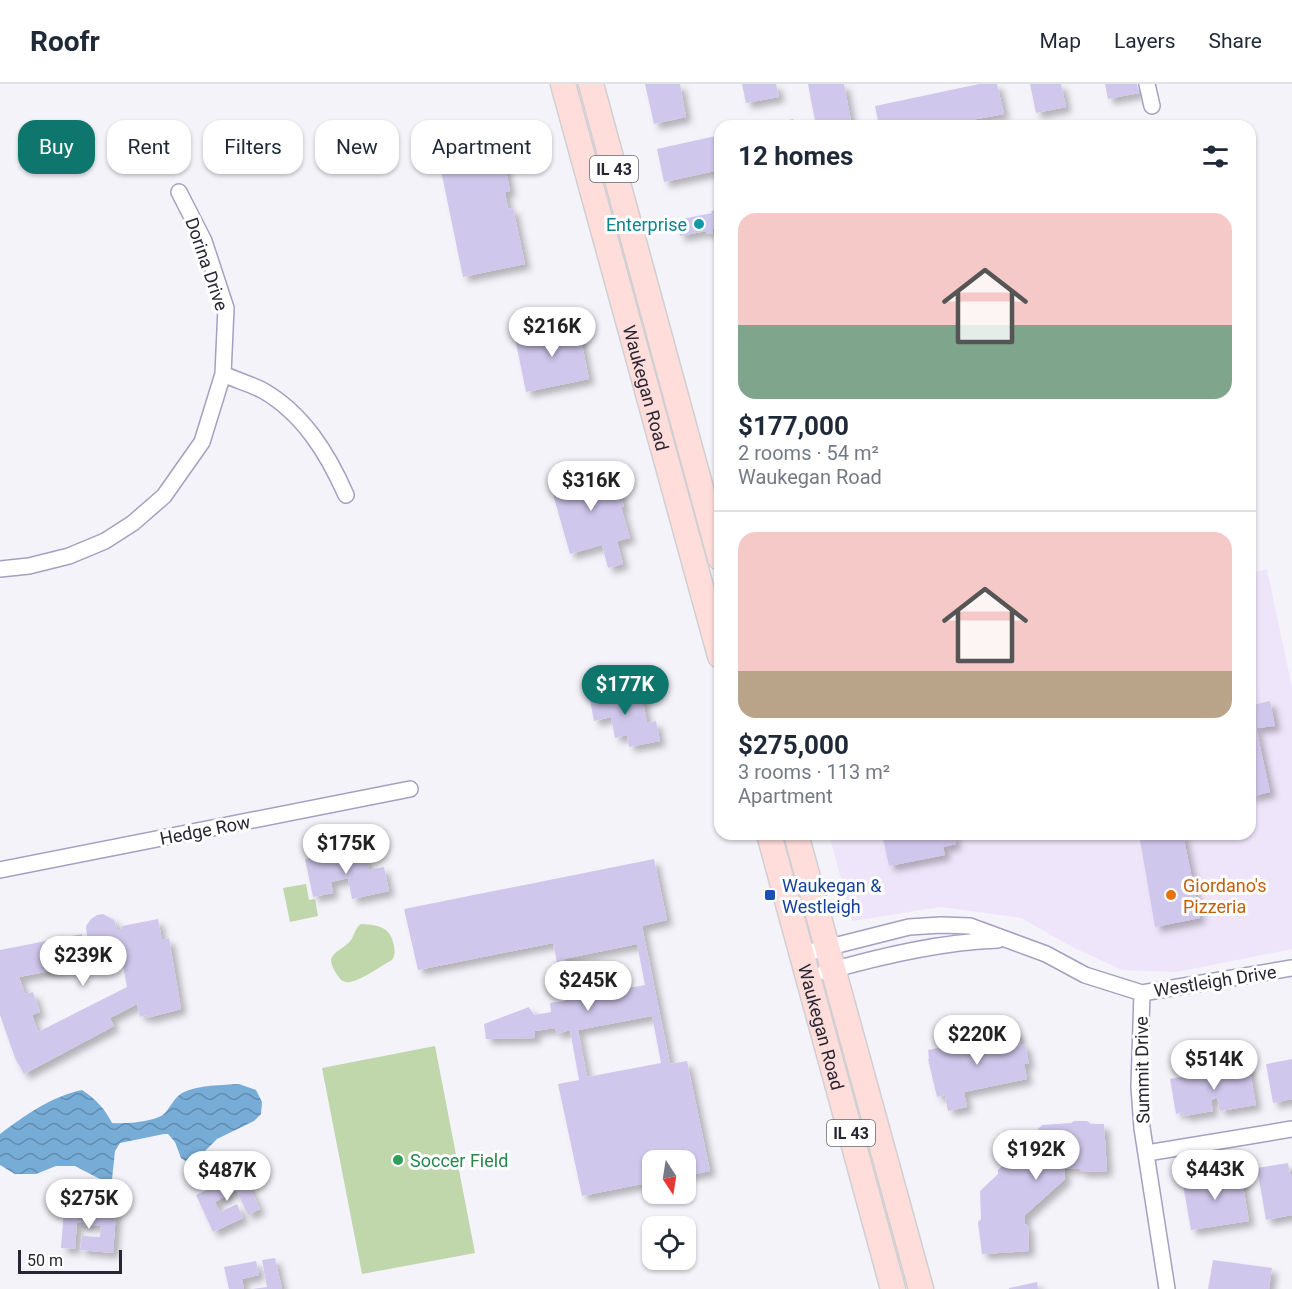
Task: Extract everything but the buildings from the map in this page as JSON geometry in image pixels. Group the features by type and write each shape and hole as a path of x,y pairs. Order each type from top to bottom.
{"main road":[{"name":"Waukegan Road","path":"563,84 714,633"},
{"name":"Waukegan Road","path":"591,84 714,536"},
{"name":"Waukegan Road","path":"771,840 893,1289"},
{"name":"Waukegan Road","path":"798,840 921,1289"}],"street":[{"path":"1147,84 1152,106"},
{"name":"Dorina Drive","path":"0,569 29,566 69,556 105,541 133,523 164,496 202,442 223,375 226,308 204,242 179,192"},
{"path":"223,375 262,390 302,421 334,467 346,495"},
{"name":"Hedge Row","path":"0,870 410,789"},
{"name":"Westleigh Drive","path":"808,978 830,959 909,927 941,925 970,926 1046,954 1085,975 1142,993 1292,968"},
{"name":"Westleigh Drive","path":"802,954 830,959 970,941 1004,940"},
{"name":"Summit Drive","path":"1142,993 1139,1087 1142,1128 1167,1289"},
{"path":"1147,1153 1292,1130"}],"shaded area":[{"path":"1267,569 1292,687 1292,949 1177,972 1122,970 1074,948 1021,918 941,907 852,921 831,840 1256,840 1256,572"}],"green space":[{"path":"306,884 309,900 315,899 318,916 290,922 283,888"},
{"path":"361,924 379,926 387,931 392,940 394,955 392,960 366,976 345,982 339,978 333,968 332,958 347,945"},
{"name":"Soccer Field","path":"435,1046 475,1253 362,1274 322,1068"}],"water":[{"path":"239,1084 256,1090 262,1102 261,1114 254,1121 217,1139 195,1161 187,1162 181,1158 175,1142 168,1134 164,1134 120,1143 115,1151 112,1179 102,1180 75,1166 56,1166 36,1174 15,1174 0,1165 0,1134 39,1108 71,1093 82,1090 100,1105 112,1123 124,1123 140,1122 161,1116 184,1092 197,1088"}],"place":[{"name":"Enterprise","path":"699,224"},
{"name":"Waukegan & Westleigh","path":"770,895"},
{"name":"Giordano's Pizzeria","path":"1171,895"},
{"name":"Soccer Field","path":"398,1160"}]}
